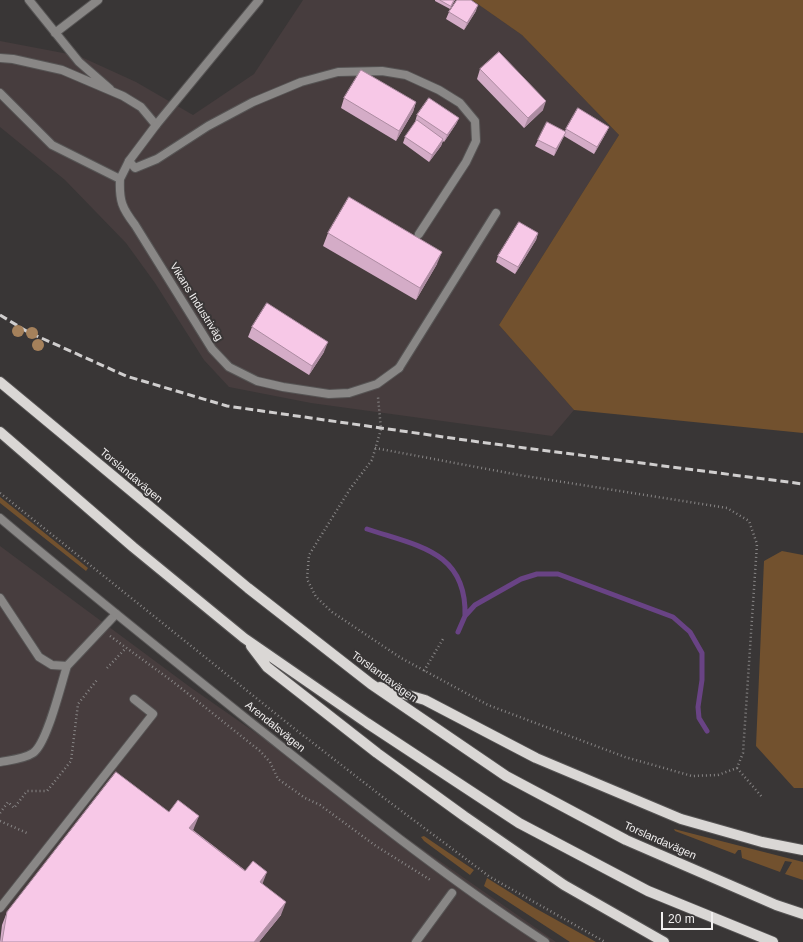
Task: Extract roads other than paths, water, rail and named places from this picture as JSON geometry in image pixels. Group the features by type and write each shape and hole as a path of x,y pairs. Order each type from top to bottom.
{"main road":[{"name":"Torslandavägen","path":"0,382 220,566 371,684 506,776 626,840 776,905 803,914"},
{"path":"0,432 133,546 244,638 367,723 519,823 648,891 773,942"},
{"path":"244,638 267,667 377,753 464,816 564,885 664,942"},
{"path":"371,684 425,700 536,758 681,819 762,842 803,850"}],"street":[{"path":"29,0 79,62 116,95"},
{"path":"55,33 98,0"},
{"name":"Vikans Industriväg","path":"259,0 156,125 129,161 120,179 119,196 122,209 135,225 212,349 229,366 257,381 329,394 349,393 377,384 399,368 496,214"},
{"path":"0,58 13,59 62,70 141,107 156,125"},
{"path":"129,161 136,168 157,159 208,126 253,102 301,82 338,72 382,71 406,75 439,90 460,103 475,121 476,141 466,162 419,234"},
{"path":"0,93 52,145 120,179"},
{"name":"Arendalsvägen","path":"0,518 116,614 301,762 455,880 545,942"},
{"path":"0,598 39,657 52,665 67,666"},
{"path":"0,762 18,759 34,752 43,741 67,666 116,614"},
{"path":"0,908 153,714 134,699"},
{"path":"416,942 452,893"}],"waterway":[{"path":"367,529 421,547 436,554 448,564 458,577 463,594 465,616"},
{"path":"458,632 465,616 475,605 521,579 537,574 558,574 673,617 690,632 702,653 702,680 698,707 699,718 707,731"}],"railway":[{"path":"0,315 28,332 126,376 227,406 479,442 803,484"}]}
